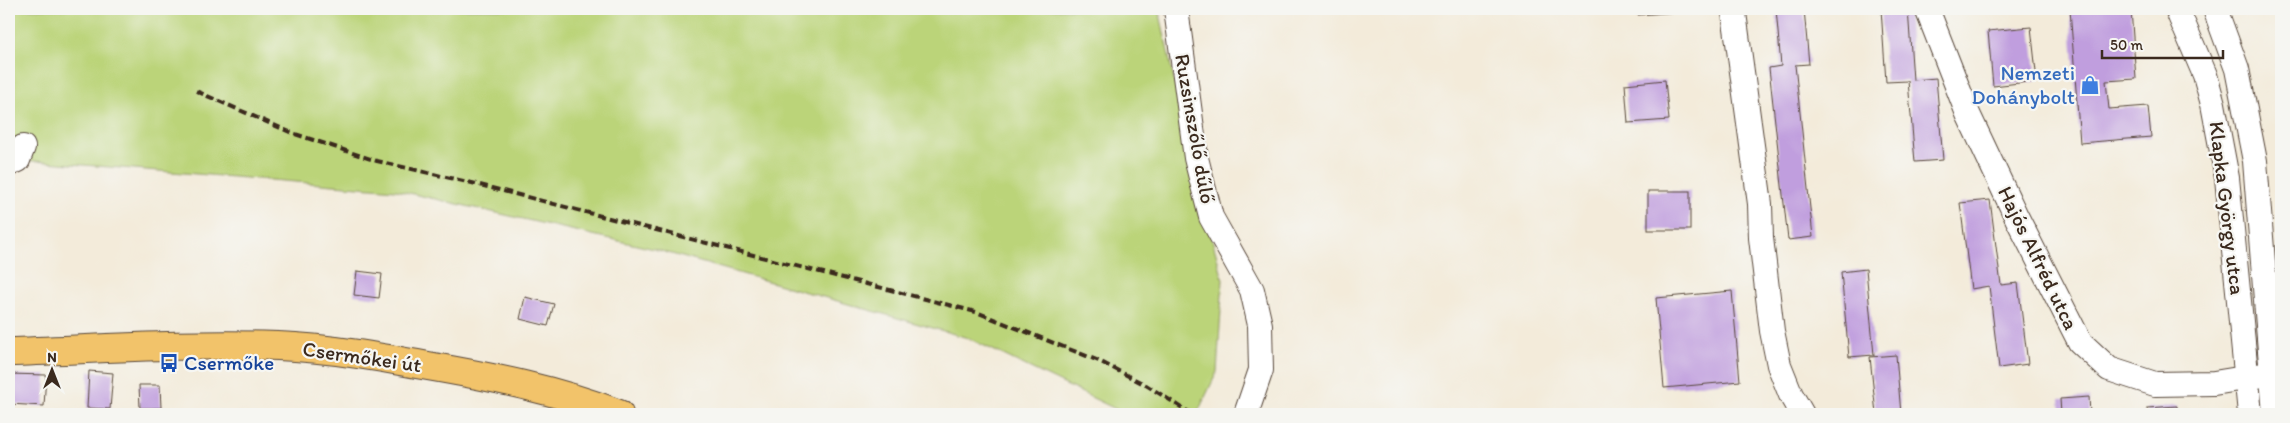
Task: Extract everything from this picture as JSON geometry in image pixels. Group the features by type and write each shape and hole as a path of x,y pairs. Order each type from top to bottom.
{"main road":[{"name":"Csermőkei út","path":"9,352 193,346 279,346 373,356 466,373 537,388 618,414"}],"street":[{"name":"Ruzsinszőlő dűlő","path":"1176,9 1196,158 1211,217 1252,290 1260,326 1261,370 1246,414"},
{"path":"1736,9 1734,13 1760,204 1761,238 1772,331 1779,365 1790,395 1802,414"},
{"name":"Hajós Alfréd utca","path":"1927,9 1968,114 2017,218 2080,342 2109,370 2154,384 2214,384 2276,373"},
{"name":"Klapka György utca","path":"2177,9 2205,75 2214,104 2227,178 2250,414"},
{"name":"Klapka György utca","path":"2215,9 2238,69 2255,161 2276,373 2275,414"}],"green space":[{"path":"9,9 1159,9 1193,171 1223,279 1217,372 1197,414 1126,414 968,338 654,249 396,190 9,159"}],"building":[{"path":"1638,9 1679,9 1679,12 1638,15"},
{"path":"1776,9 1804,9 1809,64 1795,65 1813,237 1788,240 1769,68 1781,66"},
{"path":"1881,9 1908,9 1913,80 1936,78 1943,160 1915,162 1908,81 1886,82"},
{"path":"2070,9 2131,9 2136,79 2106,81 2109,109 2148,106 2151,137 2080,143"},
{"path":"2031,27 2037,81 1993,86 1988,31"},
{"path":"1665,80 1669,120 1628,123 1625,84"},
{"path":"1648,191 1690,191 1690,230 1648,230"},
{"path":"1990,200 2001,285 2018,283 2028,364 1999,368 1989,286 1971,289 1960,203"},
{"path":"1866,269 1874,355 1849,357 1841,272"},
{"path":"357,271 382,274 379,298 354,295"},
{"path":"1732,291 1740,381 1664,388 1656,298"},
{"path":"525,297 554,304 548,326 520,319"},
{"path":"1896,355 1901,414 1876,414 1870,357"},
{"path":"89,371 113,373 110,409 87,408"},
{"path":"9,374 46,375 44,406 9,404"},
{"path":"139,385 160,385 161,408 140,408"},
{"path":"2089,397 2090,414 2061,414 2060,399"},
{"path":"2177,406 2177,414 2148,414 2147,408"}],"railway":[{"path":"196,91 292,133 377,161 472,183 976,312 1099,361 1146,385 1192,414"}],"place":[{"name":"Nemzeti Dohánybolt","path":"2090,85"},
{"name":"Csermőke","path":"169,363"}]}
